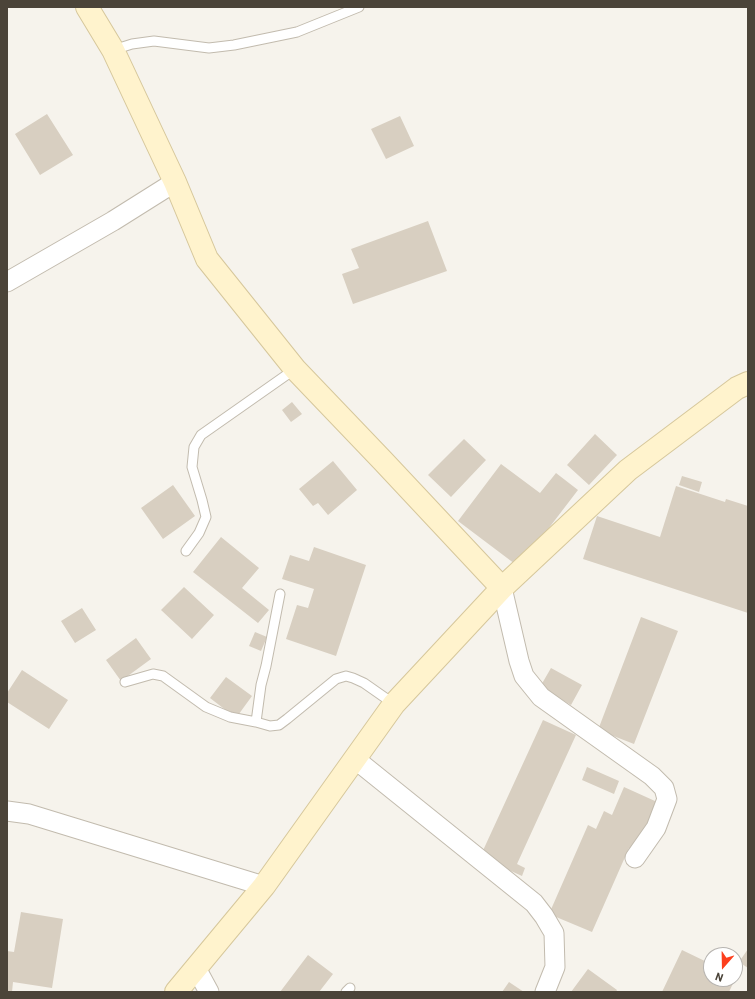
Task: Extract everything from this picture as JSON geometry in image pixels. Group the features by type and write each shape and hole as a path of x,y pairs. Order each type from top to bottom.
{"street":[{"path":"87,7 113,50 175,182 207,259 294,369 502,588 519,661 524,676 541,697 652,776 664,788 667,799 656,828 635,858"},
{"path":"7,282 113,221 175,182"},
{"path":"176,992 264,886 394,704 502,588 628,470 737,388 748,383"},
{"path":"355,759 534,904 544,916 554,933 555,967 545,992"},
{"path":"7,810 29,814 264,886"},
{"path":"196,968 208,992"}],"lane":[{"path":"113,50 132,44 154,41 209,48 234,45 297,32 359,7"},
{"path":"186,551 199,533 206,517 192,467 194,448 201,435 294,369"},
{"path":"256,722 261,685 280,594"},
{"path":"125,682 153,674 163,676 206,707 230,717 270,726 279,725 336,679 346,676 364,683 394,704"}],"building":[{"path":"47,114 73,155 40,175 15,134"},
{"path":"400,116 414,146 386,159 371,129"},
{"path":"428,221 447,271 353,304 342,274 359,268 351,249"},
{"path":"292,402 302,414 291,422 282,410"},
{"path":"595,434 617,455 589,485 567,465"},
{"path":"464,439 486,460 451,497 428,475"},
{"path":"333,461 357,490 328,515 318,503 313,506 299,489"},
{"path":"501,464 540,493 556,473 578,490 519,567 458,521"},
{"path":"682,476 702,482 699,492 679,485"},
{"path":"173,485 195,516 163,539 141,508"},
{"path":"676,486 725,502 726,499 748,506 748,613 583,559 597,516 660,537"},
{"path":"221,537 259,568 242,588 269,610 258,623 193,572"},
{"path":"314,547 366,565 336,656 286,639 297,605 308,608 314,589 282,579 290,555 309,561"},
{"path":"184,587 214,615 192,639 161,610"},
{"path":"82,608 96,630 75,643 61,621"},
{"path":"641,617 678,631 634,744 598,730"},
{"path":"255,632 267,637 261,651 249,646"},
{"path":"136,638 151,659 121,681 106,660"},
{"path":"551,668 582,685 571,705 540,687"},
{"path":"22,670 68,700 49,729 7,702 7,693"},
{"path":"226,677 252,696 236,718 210,698"},
{"path":"543,720 576,735 517,864 525,868 522,876 480,857"},
{"path":"587,767 619,781 614,794 582,780"},
{"path":"624,787 666,806 645,855 629,848 592,932 549,914 588,825 596,829 604,811 612,815"},
{"path":"21,912 63,919 52,988 13,982 12,992 7,992 7,951 14,952"},
{"path":"748,949 748,968 743,965 743,956"},
{"path":"682,950 703,960 703,987 731,987 729,992 662,992"},
{"path":"308,955 333,974 319,992 280,992"},
{"path":"588,969 617,990 616,992 571,992"},
{"path":"509,982 524,992 502,992"}]}
